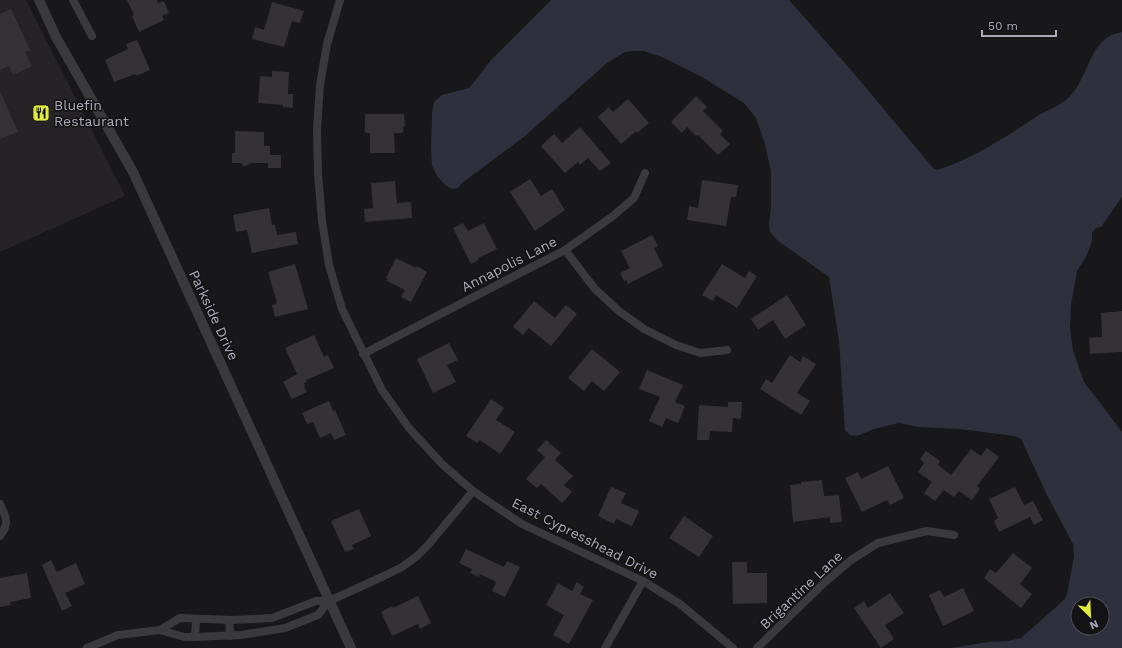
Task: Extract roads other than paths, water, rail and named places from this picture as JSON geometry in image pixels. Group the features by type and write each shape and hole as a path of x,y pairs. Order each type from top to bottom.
{"street":[{"name":"Parkside Drive","path":"39,0 56,37 133,172 350,648"},
{"path":"73,0 92,36"},
{"name":"East Cypresshead Drive","path":"340,0 327,44 320,85 317,128 318,174 322,221 329,265 342,309 382,390 409,428 442,464 473,491 522,524 644,581 680,604 733,648"},
{"name":"Annapolis Lane","path":"363,354 565,250 613,216 634,198 646,173"},
{"path":"565,250 595,289 619,311 644,329 676,345 700,354 727,350"},
{"path":"160,630 180,618 259,620 272,618 316,602 329,601 402,567 417,556 429,544 473,491"},
{"path":"0,504 7,518 5,529 0,536"},
{"name":"Brigantine Lane","path":"757,648 824,583 851,560 878,543 927,531 954,535"},
{"path":"605,648 644,581"},
{"path":"87,648 118,635 160,630 184,637 195,637 230,636 285,628 318,615 329,601"},
{"path":"195,637 196,619"},
{"path":"229,620 230,636"}],"water":[{"path":"551,0 789,0 851,70 933,168 937,170 964,160 977,153 1066,100 1074,92 1095,51 1102,42 1111,36 1122,32 1122,197 1101,227 1096,228 1092,233 1092,241 1086,257 1077,271 1071,305 1070,329 1073,350 1084,382 1122,432 1122,648 951,648 1021,638 1064,600 1067,594 1074,557 1073,544 1048,497 1021,439 1014,436 960,429 919,427 899,423 874,429 857,436 850,435 845,430 839,341 829,277 777,240 770,232 771,172 765,144 756,118 744,103 702,77 662,57 644,51 625,52 607,63 525,136 462,183 458,188 452,189 445,185 438,177 432,166 432,112 434,102 442,95 469,88 492,59"}],"place":[{"name":"Bluefin Restaurant","path":"41,113"}]}
